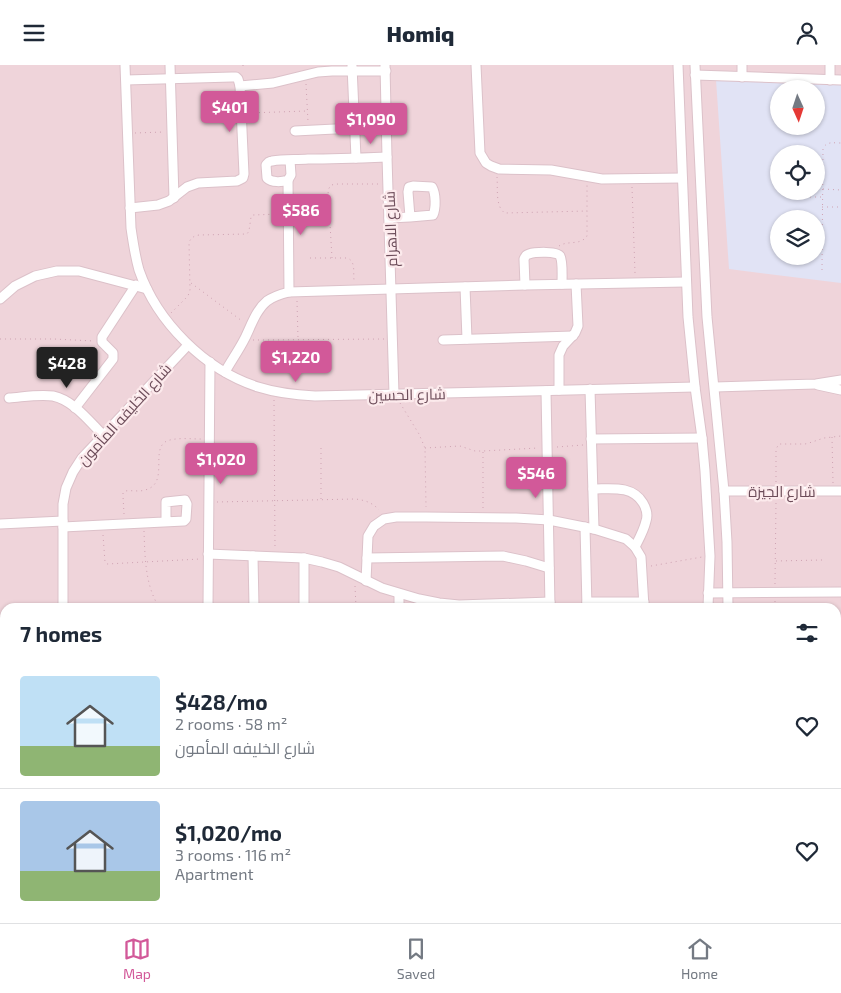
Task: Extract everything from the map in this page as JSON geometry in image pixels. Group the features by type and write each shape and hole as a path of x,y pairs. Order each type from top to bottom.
{"street":[{"name":"شارع الحسين","path":"125,65 131,228 139,269 147,289 165,319 188,345 224,372 248,384 274,392 315,396 695,387"},
{"path":"170,65 174,198"},
{"path":"476,65 480,153 486,163 496,168 551,170 602,179 682,178"},
{"path":"678,65 686,282 695,387 705,471 710,555 708,603"},
{"path":"695,65 707,317 724,491 728,603"},
{"path":"742,65 742,77"},
{"path":"830,65 830,80"},
{"path":"240,86 273,83 305,75 352,68 385,68"},
{"path":"352,68 356,158"},
{"name":"شارع الاهرام","path":"385,68 394,394"},
{"path":"695,75 841,80"},
{"path":"126,80 236,77 240,86 244,174 243,178 237,181 198,183 187,187 174,198 158,205 130,207"},
{"path":"680,95 696,95"},
{"path":"295,131 355,128"},
{"path":"288,180 269,180 266,175 266,165 268,162 387,157"},
{"path":"290,160 291,175 288,180 288,213 293,292"},
{"path":"389,218 410,217"},
{"path":"525,285 524,259 525,256 531,253 554,253 561,257 562,284"},
{"path":"0,299 15,286 35,276 57,271 79,271 147,289"},
{"path":"224,372 244,341 261,308 274,297 293,292 686,282"},
{"path":"559,390 559,355 563,346 577,329 576,284"},
{"path":"75,408 114,359 113,353 102,342 102,337 136,285"},
{"path":"465,287 467,339"},
{"path":"443,340 572,336"},
{"name":"شارع الخليفه المأمون","path":"63,603 63,505 66,488 73,473 82,458 188,345"},
{"path":"208,603 210,362"},
{"path":"715,387 816,384 841,379"},
{"path":"816,384 841,390"},
{"path":"587,603 589,528 593,489 590,389"},
{"path":"546,391 550,603"},
{"path":"9,398 53,397 65,401 103,435"},
{"path":"592,442 702,438"},
{"path":"593,489 626,490 632,492 642,502 646,508 647,515 635,547"},
{"name":"شارع الجيزة","path":"724,491 837,491"},
{"path":"0,524 102,525 166,522 184,521 186,519 187,504 185,500 166,502 166,522"},
{"path":"366,581 368,536 374,525 384,519 426,517 548,520 589,528 626,539 635,547 641,557 644,603"},
{"path":"208,556 304,558 339,567 366,581 399,594 441,603"},
{"path":"253,556 254,603"},
{"path":"367,558 503,556 549,567"},
{"path":"304,558 304,603"},
{"path":"708,593 841,592"},
{"path":"399,594 399,603"}],"path":[{"path":"305,75 308,131"},
{"path":"241,113 307,111"},
{"path":"127,133 172,131"},
{"path":"825,146 828,143 841,143"},
{"path":"496,168 499,206 502,212 587,211"},
{"path":"558,254 558,246 560,244 580,242 586,239 587,177"},
{"path":"632,179 635,283"},
{"path":"332,258 328,190 331,185 388,185"},
{"path":"825,189 841,190"},
{"path":"822,200 822,270"},
{"path":"822,207 841,207"},
{"path":"165,319 188,296 190,289 190,242 195,235 247,233 250,231 251,217 253,215 288,213"},
{"path":"310,259 350,259 352,261 354,291"},
{"path":"190,283 250,327"},
{"path":"293,292 298,340"},
{"path":"0,339 54,339 102,342"},
{"path":"244,341 392,339"},
{"path":"274,392 275,557"},
{"path":"394,394 419,434 425,448 426,517"},
{"path":"832,436 837,491"},
{"path":"775,603 776,449 779,443 809,443 824,437 841,436"},
{"path":"124,524 123,493 125,491 146,490 155,483 158,478 161,447 166,441 173,439 209,439"},
{"path":"425,448 460,446 475,451 483,451 547,448 592,442"},
{"path":"321,448 321,500"},
{"path":"483,451 483,518"},
{"path":"209,502 355,499 370,502 376,506 384,519"},
{"path":"144,523 145,562 152,593 157,603"},
{"path":"102,525 104,559 107,564 208,556"},
{"path":"642,568 710,555"},
{"path":"775,561 822,560"},
{"path":"355,575 356,603"}],"shaded area":[{"path":"0,65 841,65 841,603 0,603"},
{"path":"716,80 770,81 770,135 825,135 825,82 841,82 841,283 729,269"}]}
